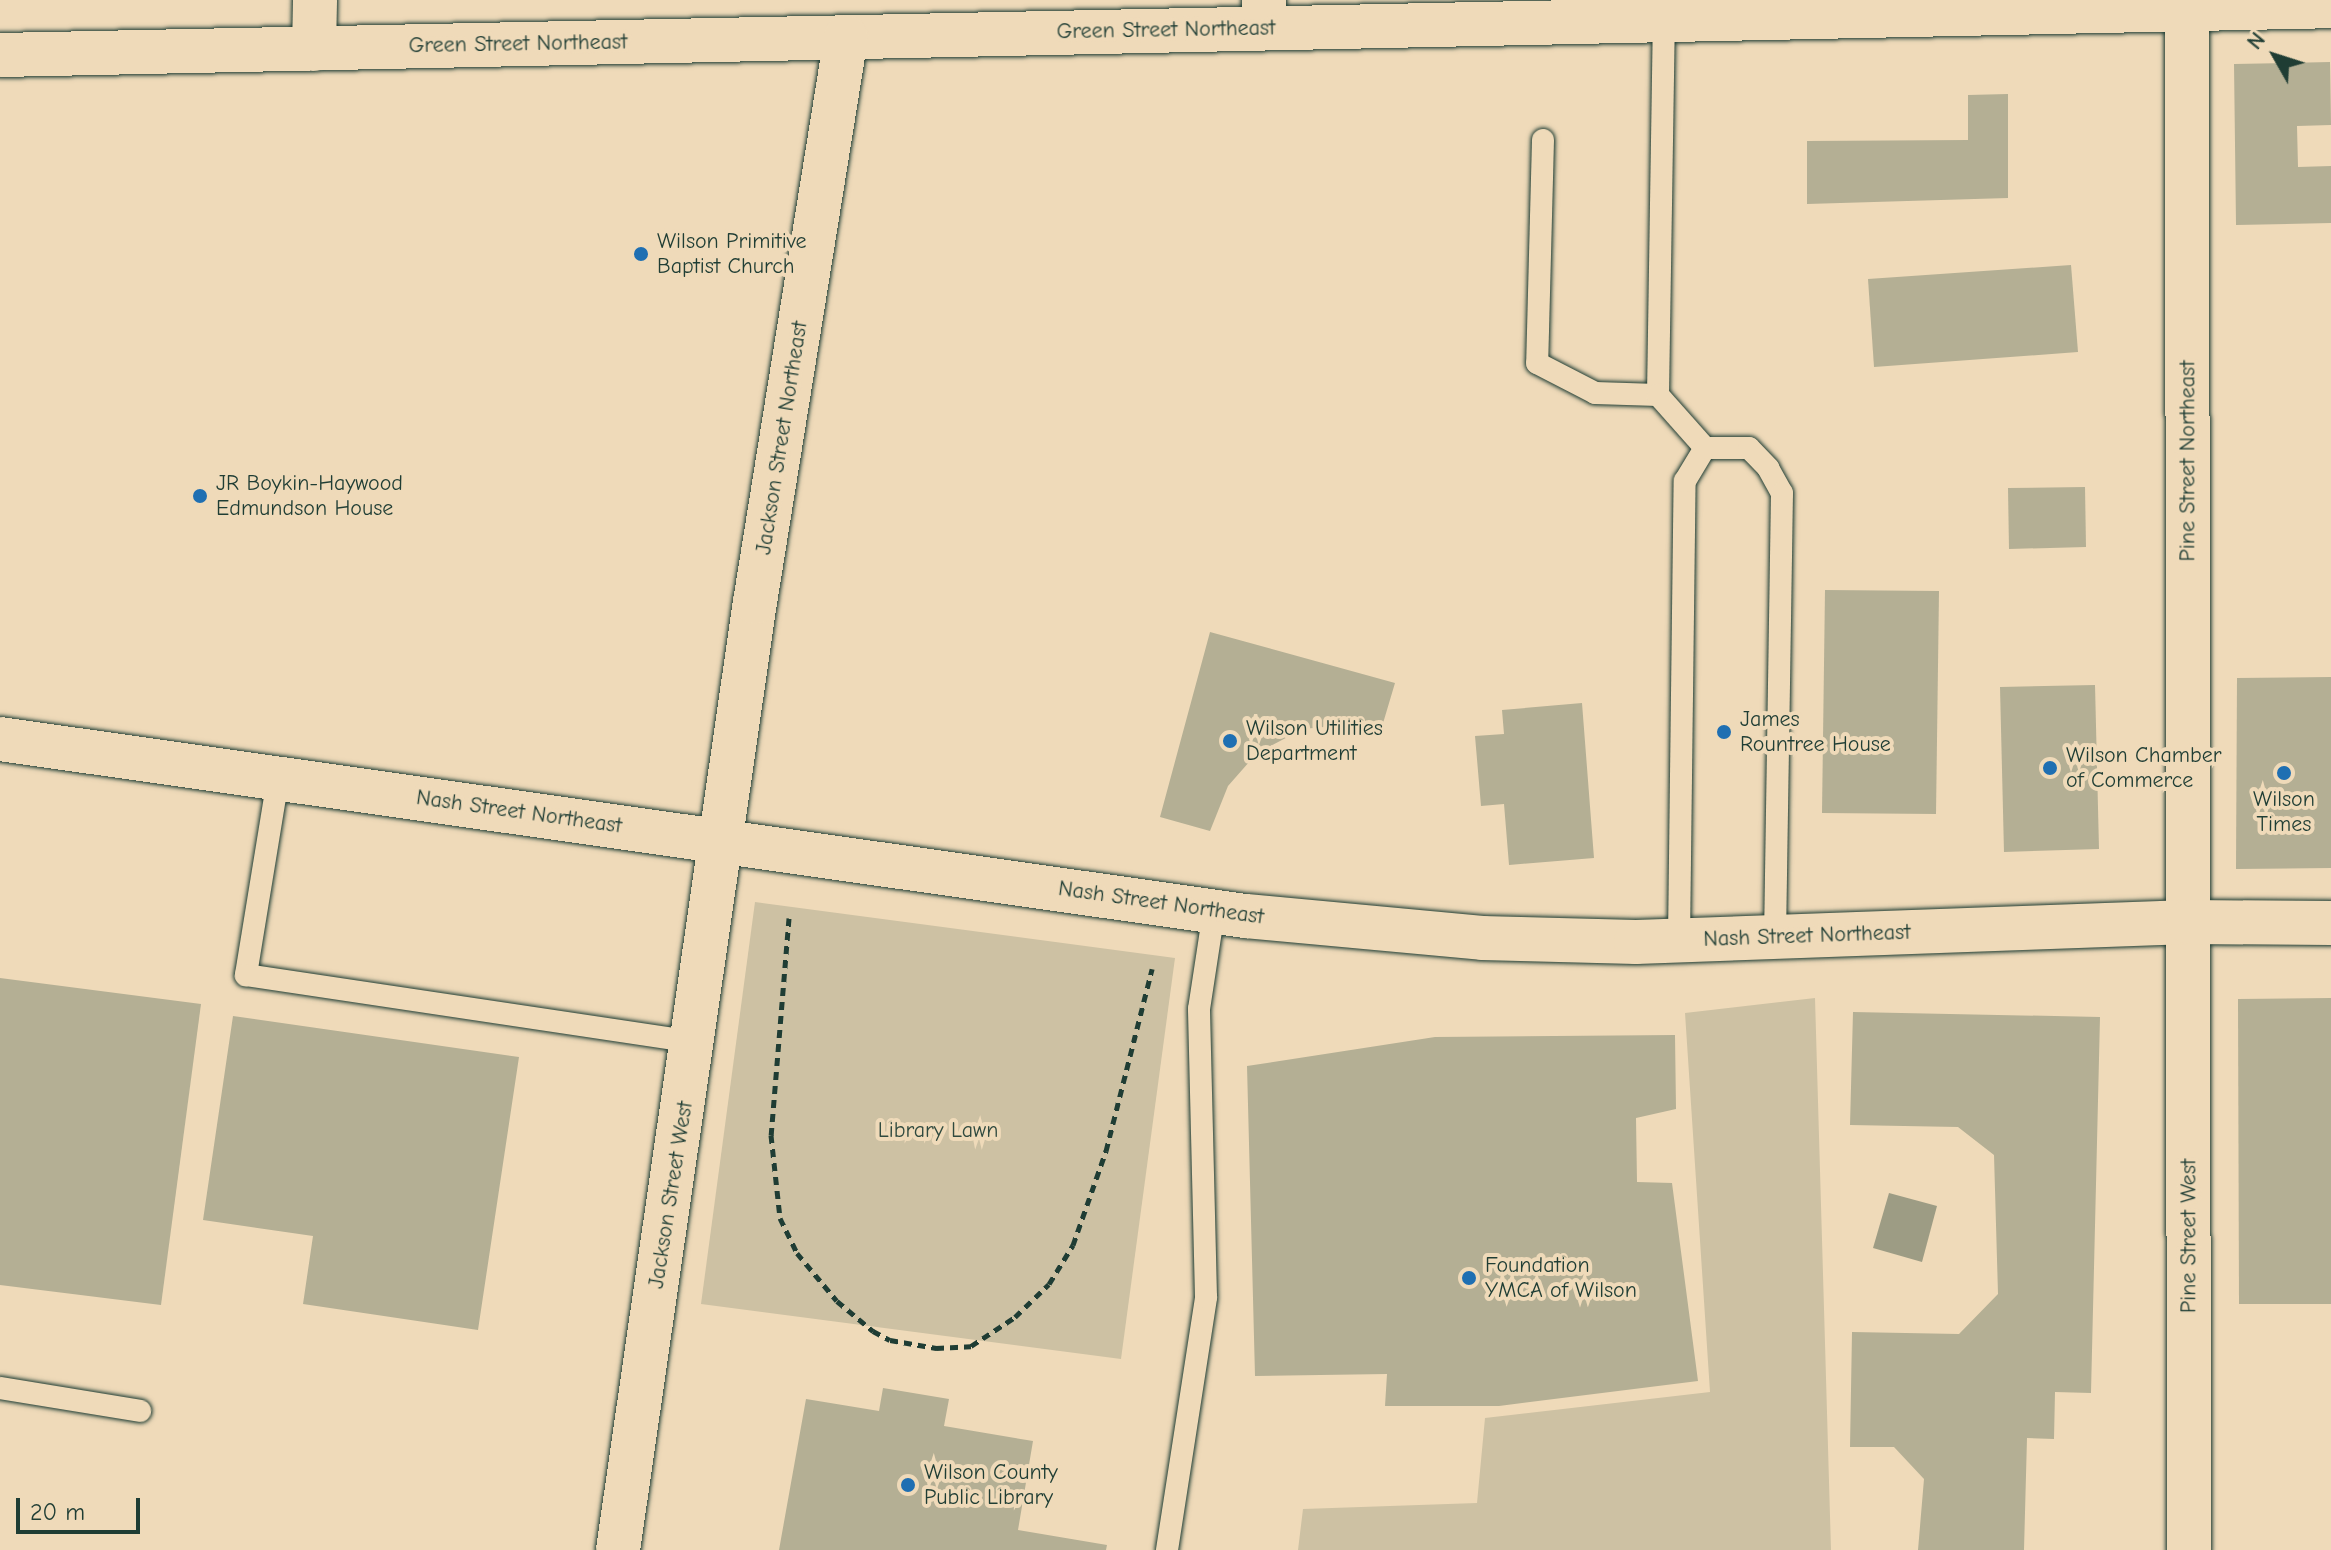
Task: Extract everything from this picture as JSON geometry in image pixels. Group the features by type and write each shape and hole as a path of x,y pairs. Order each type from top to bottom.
{"street":[{"path":"314,49 315,0"},
{"name":"Green Street Northeast","path":"0,55 846,37 1264,14 1664,20 2187,4 2331,6"},
{"name":"Pine Street Northeast","path":"2187,4 2189,922"},
{"name":"Jackson Street Northeast","path":"723,840 755,602 846,37"},
{"name":"Nash Street Northeast","path":"0,739 1214,911 1482,938 1679,940 2189,922 2331,923"},
{"name":"Jackson Street West","path":"618,1550 723,840"},
{"name":"Pine Street West","path":"2189,922 2189,1550"}],"lane":[{"path":"1664,20 1658,395 1705,448 1749,448 1782,493 1775,936"},
{"path":"1543,140 1537,363 1595,393 1658,395"},
{"path":"1679,940 1685,481 1705,448"},
{"path":"278,779 246,975 694,1042"},
{"path":"1167,1550 1206,1297 1199,1009 1214,911"},
{"path":"0,1388 140,1411"}],"path":[{"path":"789,918 771,1135 780,1218 797,1253 827,1289 873,1331 890,1340 936,1348 971,1346 1015,1317 1049,1284 1073,1245 1106,1151 1152,969"}],"green space":[{"name":"Library Lawn","path":"755,902 1175,958 1121,1359 701,1304"},
{"path":"1815,998 1831,1550 1298,1550 1303,1509 1477,1503 1485,1418 1710,1392 1685,1013"}],"shaded area":[{"path":"1889,1193 1937,1206 1922,1262 1873,1248"}],"building":[{"path":"2330,62 2331,125 2297,126 2298,167 2331,166 2331,223 2236,225 2234,64"},
{"path":"2008,94 2008,198 1807,204 1807,141 1968,140 1968,95"},
{"path":"2071,265 2078,352 1874,367 1868,279"},
{"path":"2085,487 2086,547 2009,549 2008,488"},
{"path":"1825,590 1939,591 1936,814 1822,813"},
{"name":"Wilson Utilities Department","path":"1210,632 1395,683 1381,730 1345,725 1303,729 1257,753 1228,786 1210,831 1160,817"},
{"name":"Wilson Times","path":"2331,677 2331,868 2236,869 2237,678"},
{"name":"Wilson Chamber of Commerce","path":"2095,685 2099,849 2004,852 2000,687"},
{"path":"1582,703 1594,858 1509,865 1504,804 1481,806 1475,736 1504,734 1502,710"},
{"path":"0,978 201,1004 161,1305 0,1285"},
{"path":"2331,998 2331,1304 2239,1304 2238,999"},
{"path":"1853,1012 2100,1017 2091,1393 2055,1392 2054,1439 2027,1438 2024,1550 1918,1550 1924,1479 1894,1447 1850,1447 1852,1332 1959,1334 1998,1294 1994,1155 1958,1127 1850,1125"},
{"path":"233,1016 519,1057 478,1330 303,1304 313,1236 203,1220"},
{"name":"Foundation YMCA of Wilson","path":"1675,1035 1676,1109 1636,1118 1637,1182 1672,1183 1698,1381 1499,1406 1385,1406 1387,1374 1255,1376 1247,1066 1435,1037"},
{"name":"Wilson County Public Library","path":"883,1388 949,1399 944,1426 1033,1441 1018,1530 1107,1545 1106,1550 779,1550 806,1399 879,1411"}],"place":[{"name":"Wilson Primitive Baptist Church","path":"641,254"},
{"name":"JR Boykin-Haywood Edmundson House","path":"200,496"},
{"name":"James Rountree House","path":"1724,732"},
{"name":"Wilson Utilities Department","path":"1230,741"},
{"name":"Wilson Chamber of Commerce","path":"2050,768"},
{"name":"Wilson Times","path":"2284,773"},
{"name":"Foundation YMCA of Wilson","path":"1469,1278"},
{"name":"Wilson County Public Library","path":"908,1485"}]}
